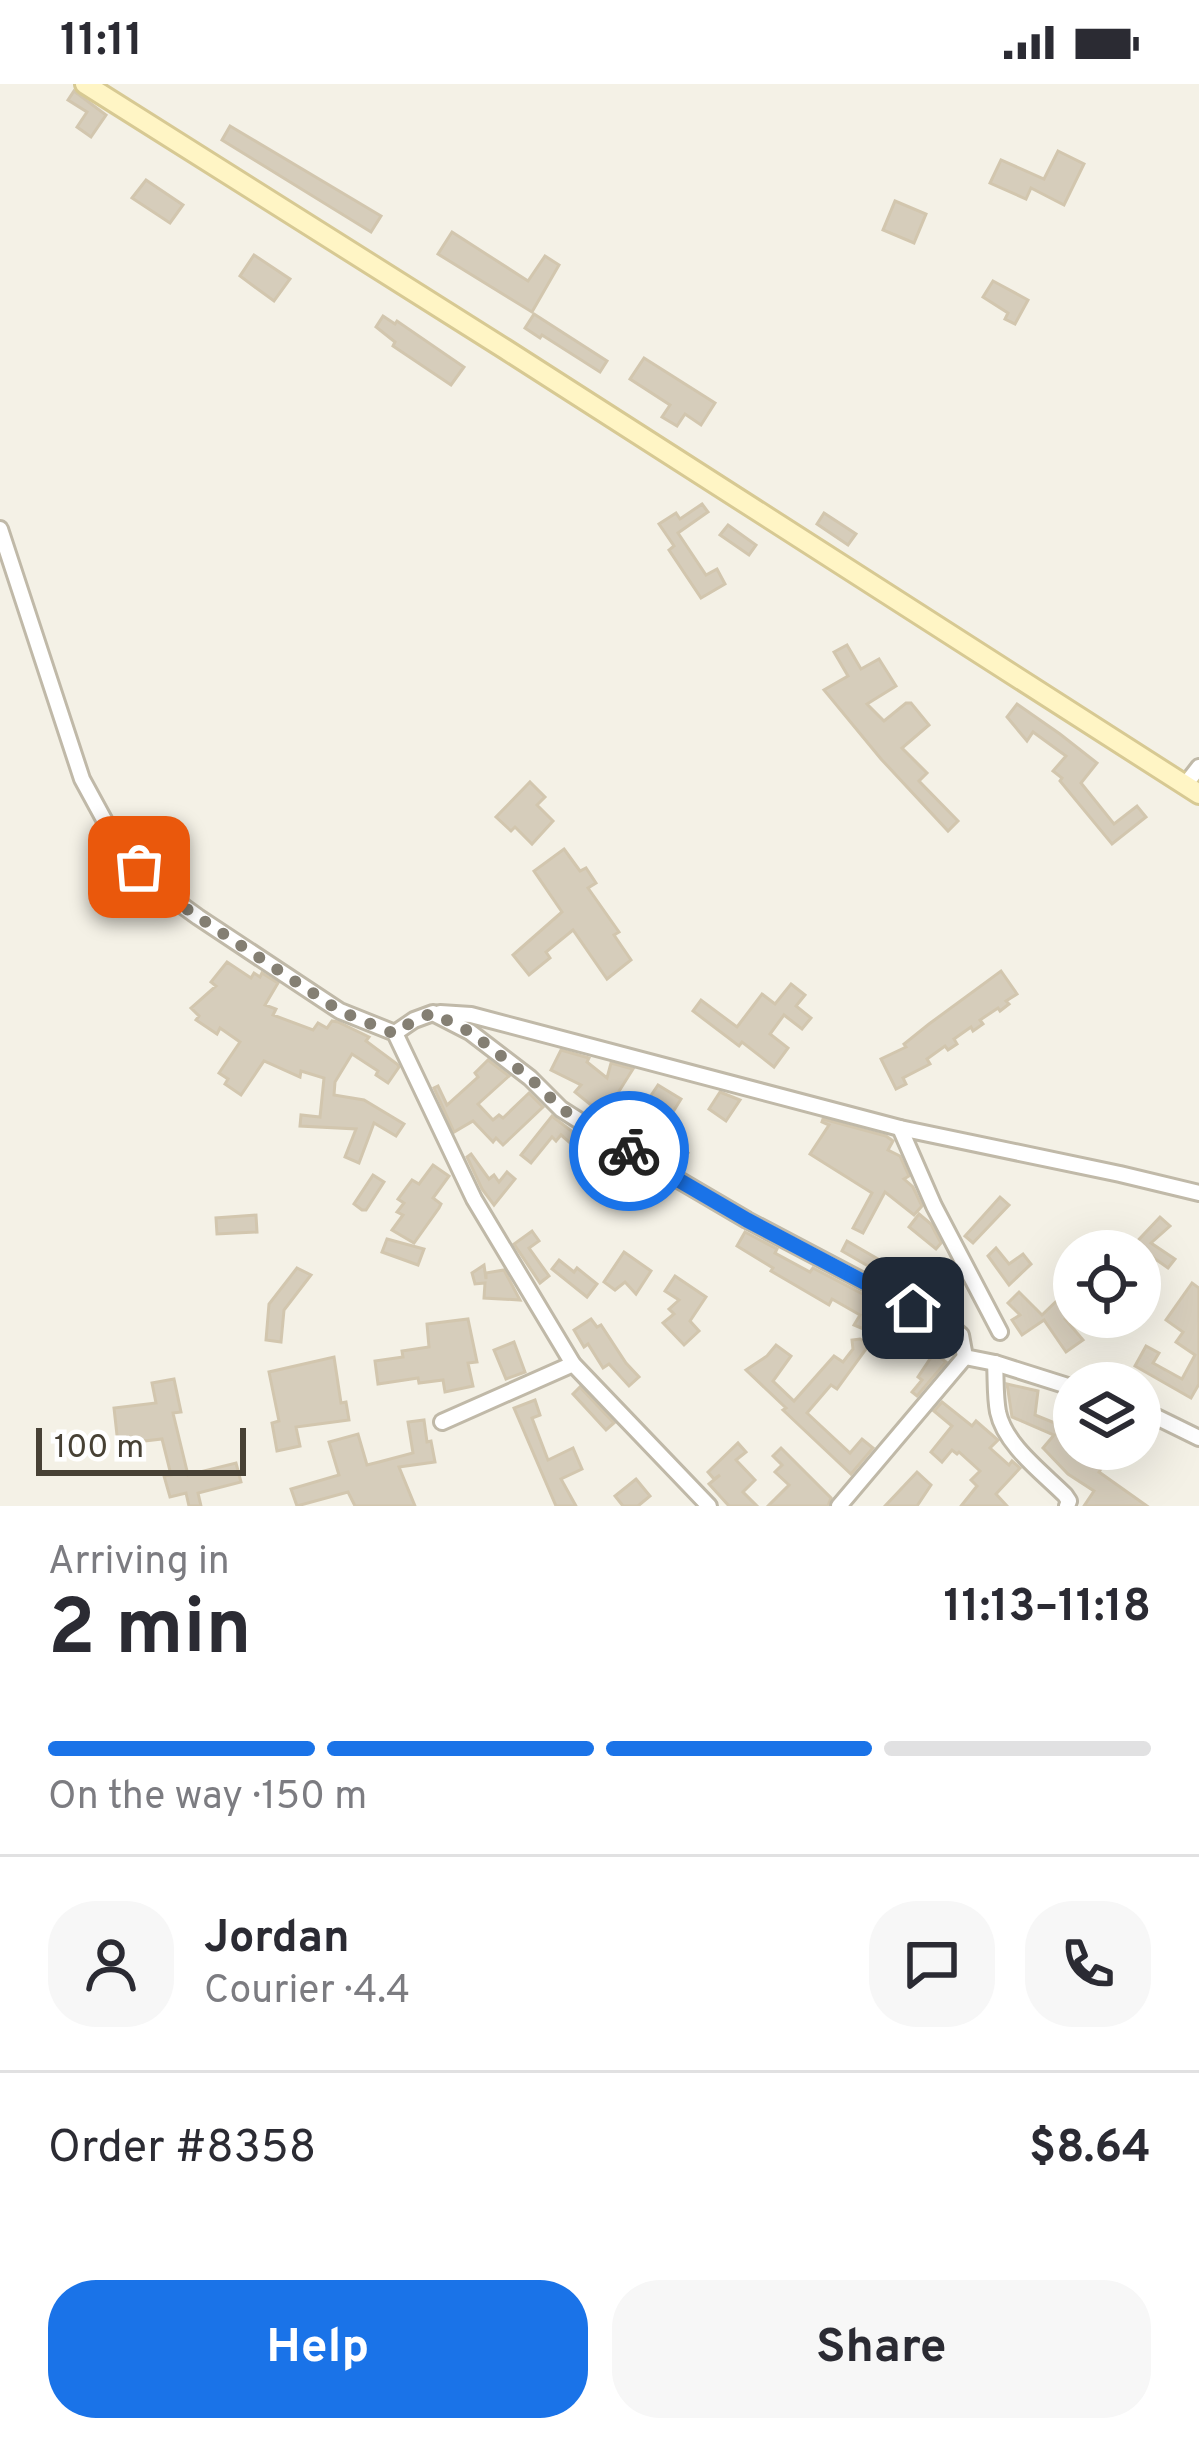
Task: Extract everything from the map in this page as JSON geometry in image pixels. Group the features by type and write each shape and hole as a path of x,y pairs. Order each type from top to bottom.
{"main road":[{"path":"85,84 1192,789"}],"street":[{"path":"0,529 82,779 119,847 158,888 198,917 340,1011 395,1034 474,1199 573,1364 710,1506"},
{"path":"1192,789 1199,767"},
{"path":"395,1034 433,1013 470,1015 900,1128 1199,1193"},
{"path":"433,1013 470,1032 597,1132 747,1220 954,1329 961,1335 965,1357 1053,1381"},
{"path":"900,1128 934,1206 1000,1332"},
{"path":"838,1506 965,1357"},
{"path":"994,1363 1003,1426 1065,1495 1067,1506"},
{"path":"442,1422 573,1364"},
{"path":"1161,1419 1199,1438"}],"building":[{"path":"74,91 106,115 91,137 77,127 87,112 68,100"},
{"path":"230,126 381,216 371,232 222,140"},
{"path":"1058,151 1084,164 1064,205 1031,188 1026,199 990,183 1001,160 1044,179"},
{"path":"146,180 183,205 170,223 132,198"},
{"path":"895,201 926,214 914,243 883,230"},
{"path":"452,232 528,281 545,256 559,265 532,312 438,254"},
{"path":"254,255 290,279 274,301 240,276"},
{"path":"993,281 1028,300 1015,324 1005,319 1008,313 983,297"},
{"path":"534,314 607,361 600,372 525,328"},
{"path":"383,316 464,367 451,385 393,346 395,342 376,327"},
{"path":"644,358 715,403 701,425 685,414 677,426 662,417 670,405 630,379"},
{"path":"702,504 708,512 678,533 706,575 717,569 725,584 701,598 669,550 674,546 659,524 676,513 680,519"},
{"path":"824,513 856,534 848,545 817,524"},
{"path":"728,525 756,545 749,555 720,535"},
{"path":"847,645 861,669 879,659 896,686 867,704 884,721 911,703 929,725 902,748 927,773 919,781 958,821 948,831 824,690 848,676 834,652"},
{"path":"1017,704 1097,763 1081,783 1114,824 1137,806 1146,817 1112,844 1053,771 1066,756 1033,732 1027,741 1007,717"},
{"path":"530,782 545,797 537,805 553,821 532,844 496,817"},
{"path":"564,849 596,883 588,888 619,932 614,935 631,960 607,979 573,930 546,952 550,958 529,975 513,955 562,912 534,871"},
{"path":"227,962 251,978 262,973 278,983 265,1005 276,1009 273,1015 313,1030 318,1023 327,1028 332,1021 338,1022 369,1037 366,1041 397,1064 388,1083 352,1054 335,1082 334,1095 364,1100 404,1124 396,1136 374,1123 359,1163 345,1157 356,1129 300,1126 301,1115 320,1117 324,1078 301,1071 300,1077 264,1061 241,1095 225,1084 228,1079 219,1073 240,1042 196,1020 199,1016 191,1008 216,986 211,982"},
{"path":"1001,971 1017,994 1006,1001 1009,1004 954,1039 957,1044 927,1059 930,1064 903,1078 906,1084 896,1089 881,1059 906,1047"},
{"path":"791,984 805,995 796,1006 811,1018 802,1029 784,1015 770,1034 788,1048 774,1067 693,1011 701,1000 737,1027 762,994 775,1004"},
{"path":"561,1050 589,1058 587,1062 607,1078 611,1063 633,1069 616,1096 640,1112 658,1085 681,1099 663,1128 680,1139 677,1147 688,1153 681,1163 601,1113 575,1092 581,1085 551,1070"},
{"path":"488,1060 509,1076 478,1104 493,1120 499,1115 503,1118 529,1093 543,1107 503,1145 496,1138 493,1142 473,1121 454,1132 434,1088 438,1086 447,1105 478,1077 475,1073"},
{"path":"720,1092 740,1100 726,1121 709,1109"},
{"path":"552,1116 583,1140 576,1148 561,1135 556,1141 552,1137 531,1163 521,1155"},
{"path":"823,1119 893,1141 888,1150 900,1156 909,1176 904,1179 922,1206 914,1215 885,1192 863,1233 853,1228 872,1193 810,1154 829,1125"},
{"path":"471,1154 489,1179 494,1175 499,1182 507,1172 515,1179 494,1205 467,1157"},
{"path":"433,1165 449,1176 433,1198 441,1204 439,1208 414,1243 392,1230 403,1215 397,1212 404,1203 398,1199 412,1180 419,1184"},
{"path":"373,1175 384,1182 362,1210 354,1204"},
{"path":"1000,1197 1009,1205 973,1243 965,1236"},
{"path":"919,1214 941,1243 936,1249 909,1227"},
{"path":"256,1215 257,1232 217,1234 216,1218"},
{"path":"1160,1217 1170,1226 1161,1234 1161,1230 1148,1230"},
{"path":"532,1231 539,1241 529,1248 549,1276 540,1283 514,1244"},
{"path":"745,1232 810,1272 813,1268 901,1314 891,1335 885,1338 854,1325 860,1315 832,1299 829,1305 771,1271 773,1268 737,1246"},
{"path":"387,1239 424,1249 418,1265 382,1252"},
{"path":"847,1241 897,1270 900,1264 913,1272 897,1286 842,1251"},
{"path":"996,1248 1009,1264 1023,1254 1031,1264 1009,1285 988,1256"},
{"path":"1161,1250 1175,1259 1168,1268 1161,1263"},
{"path":"624,1252 651,1271 636,1294 625,1282 615,1290 604,1282"},
{"path":"559,1260 597,1284 587,1297 552,1269"},
{"path":"484,1265 486,1279 486,1273 504,1270 520,1300 484,1298 485,1283 475,1284 472,1273"},
{"path":"297,1268 311,1275 284,1310 281,1342 266,1340 269,1304"},
{"path":"675,1276 706,1297 690,1321 699,1331 684,1345 663,1323 674,1314 669,1309 679,1300 665,1291"},
{"path":"921,1280 934,1287 940,1281 952,1288 942,1305 911,1286"},
{"path":"1192,1283 1199,1288 1199,1384 1191,1398 1161,1381 1161,1367 1182,1379 1195,1355 1176,1342 1183,1332 1166,1320"},
{"path":"1019,1292 1042,1315 1053,1304 1053,1333 1044,1320 1022,1335 1012,1320 1020,1315 1008,1303"},
{"path":"468,1319 477,1362 468,1363 473,1386 445,1392 443,1380 419,1383 418,1378 378,1384 375,1361 429,1347 427,1324"},
{"path":"591,1319 597,1327 601,1325 639,1377 629,1386 609,1364 603,1368 574,1330"},
{"path":"1056,1338 1083,1340 1066,1352"},
{"path":"852,1340 869,1345 837,1389 831,1385 807,1413 850,1453 862,1439 873,1448 851,1474 746,1370 776,1345 791,1356 773,1381 794,1401 834,1356 843,1362 853,1349"},
{"path":"514,1342 525,1372 506,1379 494,1350"},
{"path":"1146,1346 1159,1353 1154,1362 1137,1362"},
{"path":"934,1353 946,1362 917,1396 912,1392"},
{"path":"334,1357 341,1403 346,1402 349,1420 296,1427 300,1446 277,1451 272,1423 279,1421 269,1372"},
{"path":"174,1379 181,1412 173,1413 188,1475 236,1463 241,1482 198,1493 201,1506 189,1506 186,1493 170,1497 164,1476 171,1475 162,1439 118,1444 114,1408 156,1403 152,1383"},
{"path":"1007,1384 1038,1391 1035,1415 1053,1422 1053,1435 1012,1417"},
{"path":"580,1387 614,1423 606,1430 573,1394"},
{"path":"535,1400 540,1415 532,1418 548,1460 573,1448 582,1469 561,1479 576,1506 556,1506 514,1408"},
{"path":"942,1402 972,1426 976,1421 998,1440 990,1448 1009,1465 1012,1461 1020,1468 996,1494 1007,1506 961,1506 977,1486 971,1480 980,1471 959,1452 952,1450 942,1462 931,1452 952,1426 934,1411"},
{"path":"424,1420 435,1462 399,1467 415,1506 355,1506 348,1492 297,1506 291,1489 339,1475 329,1442 358,1434 367,1465 413,1453 408,1422"},
{"path":"1053,1436 1053,1458 1043,1448"},
{"path":"738,1443 746,1452 736,1460 755,1480 743,1492 757,1506 729,1506 709,1484 720,1475 714,1479 708,1472"},
{"path":"781,1448 831,1498 828,1506 768,1506 789,1485 775,1472 782,1465 773,1456"},
{"path":"1064,1470 1100,1470 1147,1506 1084,1506 1094,1491"},
{"path":"917,1472 931,1485 917,1506 885,1506"},
{"path":"636,1479 650,1496 638,1506 623,1506 615,1496"}],"way so far":[{"path":"139,867 158,888 198,917 340,1011 395,1034 433,1013 470,1032 562,1109 629,1151"}],"route":[{"path":"629,1151 913,1308"}]}
